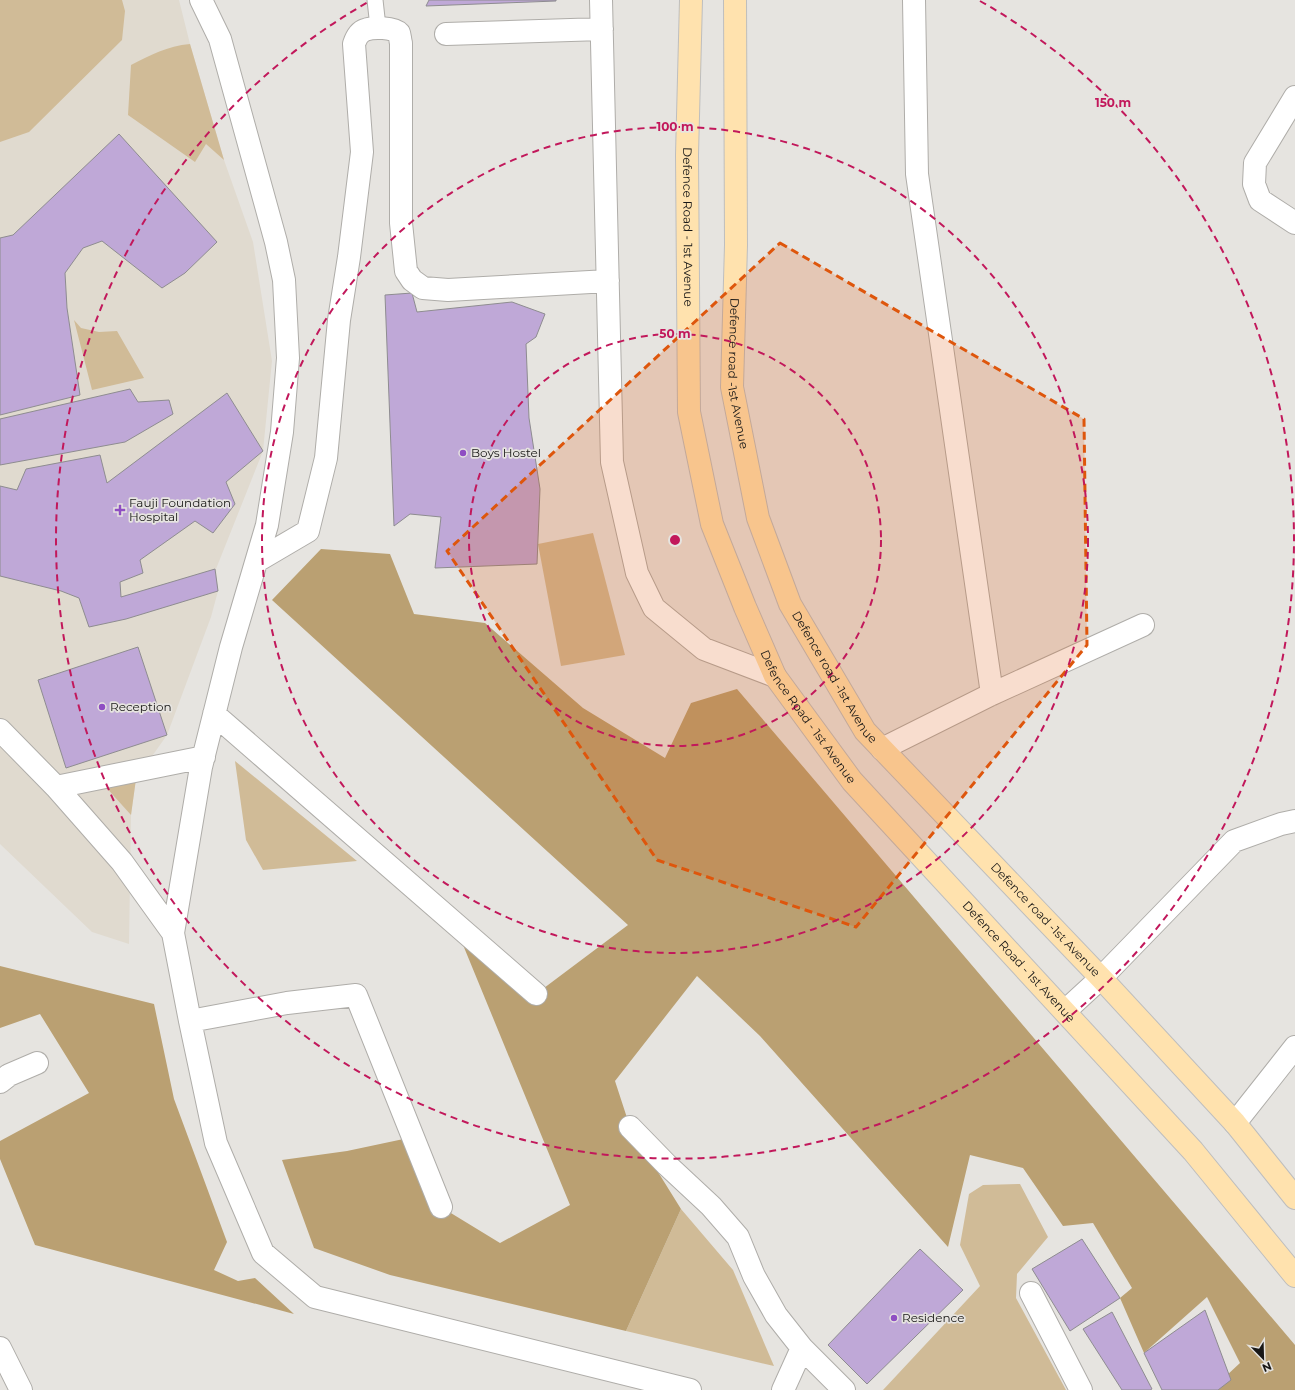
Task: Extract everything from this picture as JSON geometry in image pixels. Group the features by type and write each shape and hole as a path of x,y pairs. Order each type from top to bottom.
{"main road":[{"name":"Defence Road - 1st Avenue","path":"691,0 687,155 689,412 712,524 745,607 775,676 852,781 1193,1151 1295,1276"},
{"name":"Defence road -1st Avenue","path":"735,0 736,245 732,387 758,518 790,604 865,731 1101,978 1235,1123 1295,1198"}],"street":[{"path":"201,0 220,39 276,242 284,280 288,358 282,432 267,525 231,647 204,757 173,933 216,1143 263,1253 315,1297 690,1390"},
{"path":"601,0 612,462 637,573 654,608 704,649 775,676"},
{"path":"914,0 917,174 992,694"},
{"path":"257,561 308,531 326,458 339,320 349,258 362,152 354,44 358,35 365,30 378,28 393,29 399,34 401,43 401,223 406,271 412,280 423,288 448,290 608,281"},
{"path":"446,34 602,29"},
{"path":"1295,97 1254,163 1254,184 1260,200 1295,223"},
{"path":"882,749 992,694 1143,625"},
{"path":"214,714 536,994"},
{"path":"0,730 56,787 122,862 173,933"},
{"path":"56,787 204,757"},
{"path":"1065,1012 1101,978 1234,841 1281,824 1295,821"},
{"path":"190,1021 287,1003 356,995 441,1207"},
{"path":"1235,1123 1295,1047"},
{"path":"0,1082 9,1075 37,1063"},
{"path":"630,1127 667,1165 711,1206 738,1237 754,1276 776,1315 802,1348 844,1390"},
{"path":"1031,1293 1081,1390"},
{"path":"0,1348 21,1390"},
{"path":"784,1390 802,1348"},
{"path":"626,1390 645,1379"}],"lane":[{"path":"375,0 378,28"}],"highlighted area":[{"path":"780,243 1084,419 1087,645 856,927 657,860 447,551"}],"shaded area":[{"name":"Fauji Foundation Hospital","path":"0,0 179,0 190,44 224,160 253,242 272,361 263,451 216,569 218,591 211,617 167,735 136,779 131,815 129,944 92,932 0,844"},
{"path":"0,0 122,0 125,11 122,40 29,132 0,142"},
{"path":"190,44 224,160 206,144 195,162 128,115 131,65 152,54 166,49"},
{"path":"74,320 81,328 99,332 117,331 144,378 92,390"},
{"path":"593,533 625,655 561,666 538,544"},
{"path":"321,549 390,554 414,614 485,623 583,708 665,758 691,703 737,689 1295,1345 1295,1390 1211,1390 1240,1363 1207,1297 1144,1353 1120,1298 1132,1288 1093,1223 1063,1226 1023,1168 970,1155 948,1247 760,1036 697,976 615,1081 630,1127 681,1209 626,1331 390,1275 314,1248 282,1160 347,1151 413,1137 441,1207 500,1243 570,1205 454,923 536,994 628,925 272,600"},
{"path":"235,761 357,861 263,870 246,840"},
{"path":"136,779 131,815 104,785"},
{"path":"0,966 154,1004 174,1099 227,1242 214,1270 238,1281 255,1278 294,1314 35,1245 0,1159 0,1141 89,1093 40,1014 0,1028"},
{"path":"1020,1184 1048,1237 1017,1274 1016,1298 1066,1390 883,1390 980,1286 960,1245 969,1194 983,1185"},
{"path":"681,1209 733,1270 774,1366 626,1331"}],"building":[{"path":"429,0 556,0 556,1 426,6"},
{"path":"119,134 217,242 185,273 162,288 102,241 83,248 65,273 67,308 80,395 0,415 0,238 13,235"},
{"name":"Boys Hostel","path":"412,293 417,312 512,302 545,314 536,337 526,344 529,418 540,489 537,564 435,568 441,517 410,514 394,526 385,295"},
{"path":"130,389 138,402 169,400 173,414 125,442 0,465 0,419"},
{"path":"227,393 263,451 226,482 235,504 213,533 195,521 140,560 143,573 120,582 121,597 215,569 218,591 126,619 89,627 79,598 61,591 0,576 0,486 17,490 26,469 100,455 107,483"},
{"name":"Reception","path":"138,647 167,735 66,768 38,680"},
{"path":"1082,1239 1120,1298 1070,1331 1032,1269"},
{"name":"Residence","path":"920,1249 963,1290 867,1384 828,1345"},
{"path":"1205,1310 1231,1380 1218,1390 1162,1390 1144,1353"},
{"path":"1112,1312 1152,1389 1122,1390 1083,1329"}],"place":[{"name":"Boys Hostel","path":"463,453"},
{"name":"Fauji Foundation Hospital","path":"120,510"},
{"name":"Reception","path":"102,707"},
{"name":"Residence","path":"894,1318"}]}
